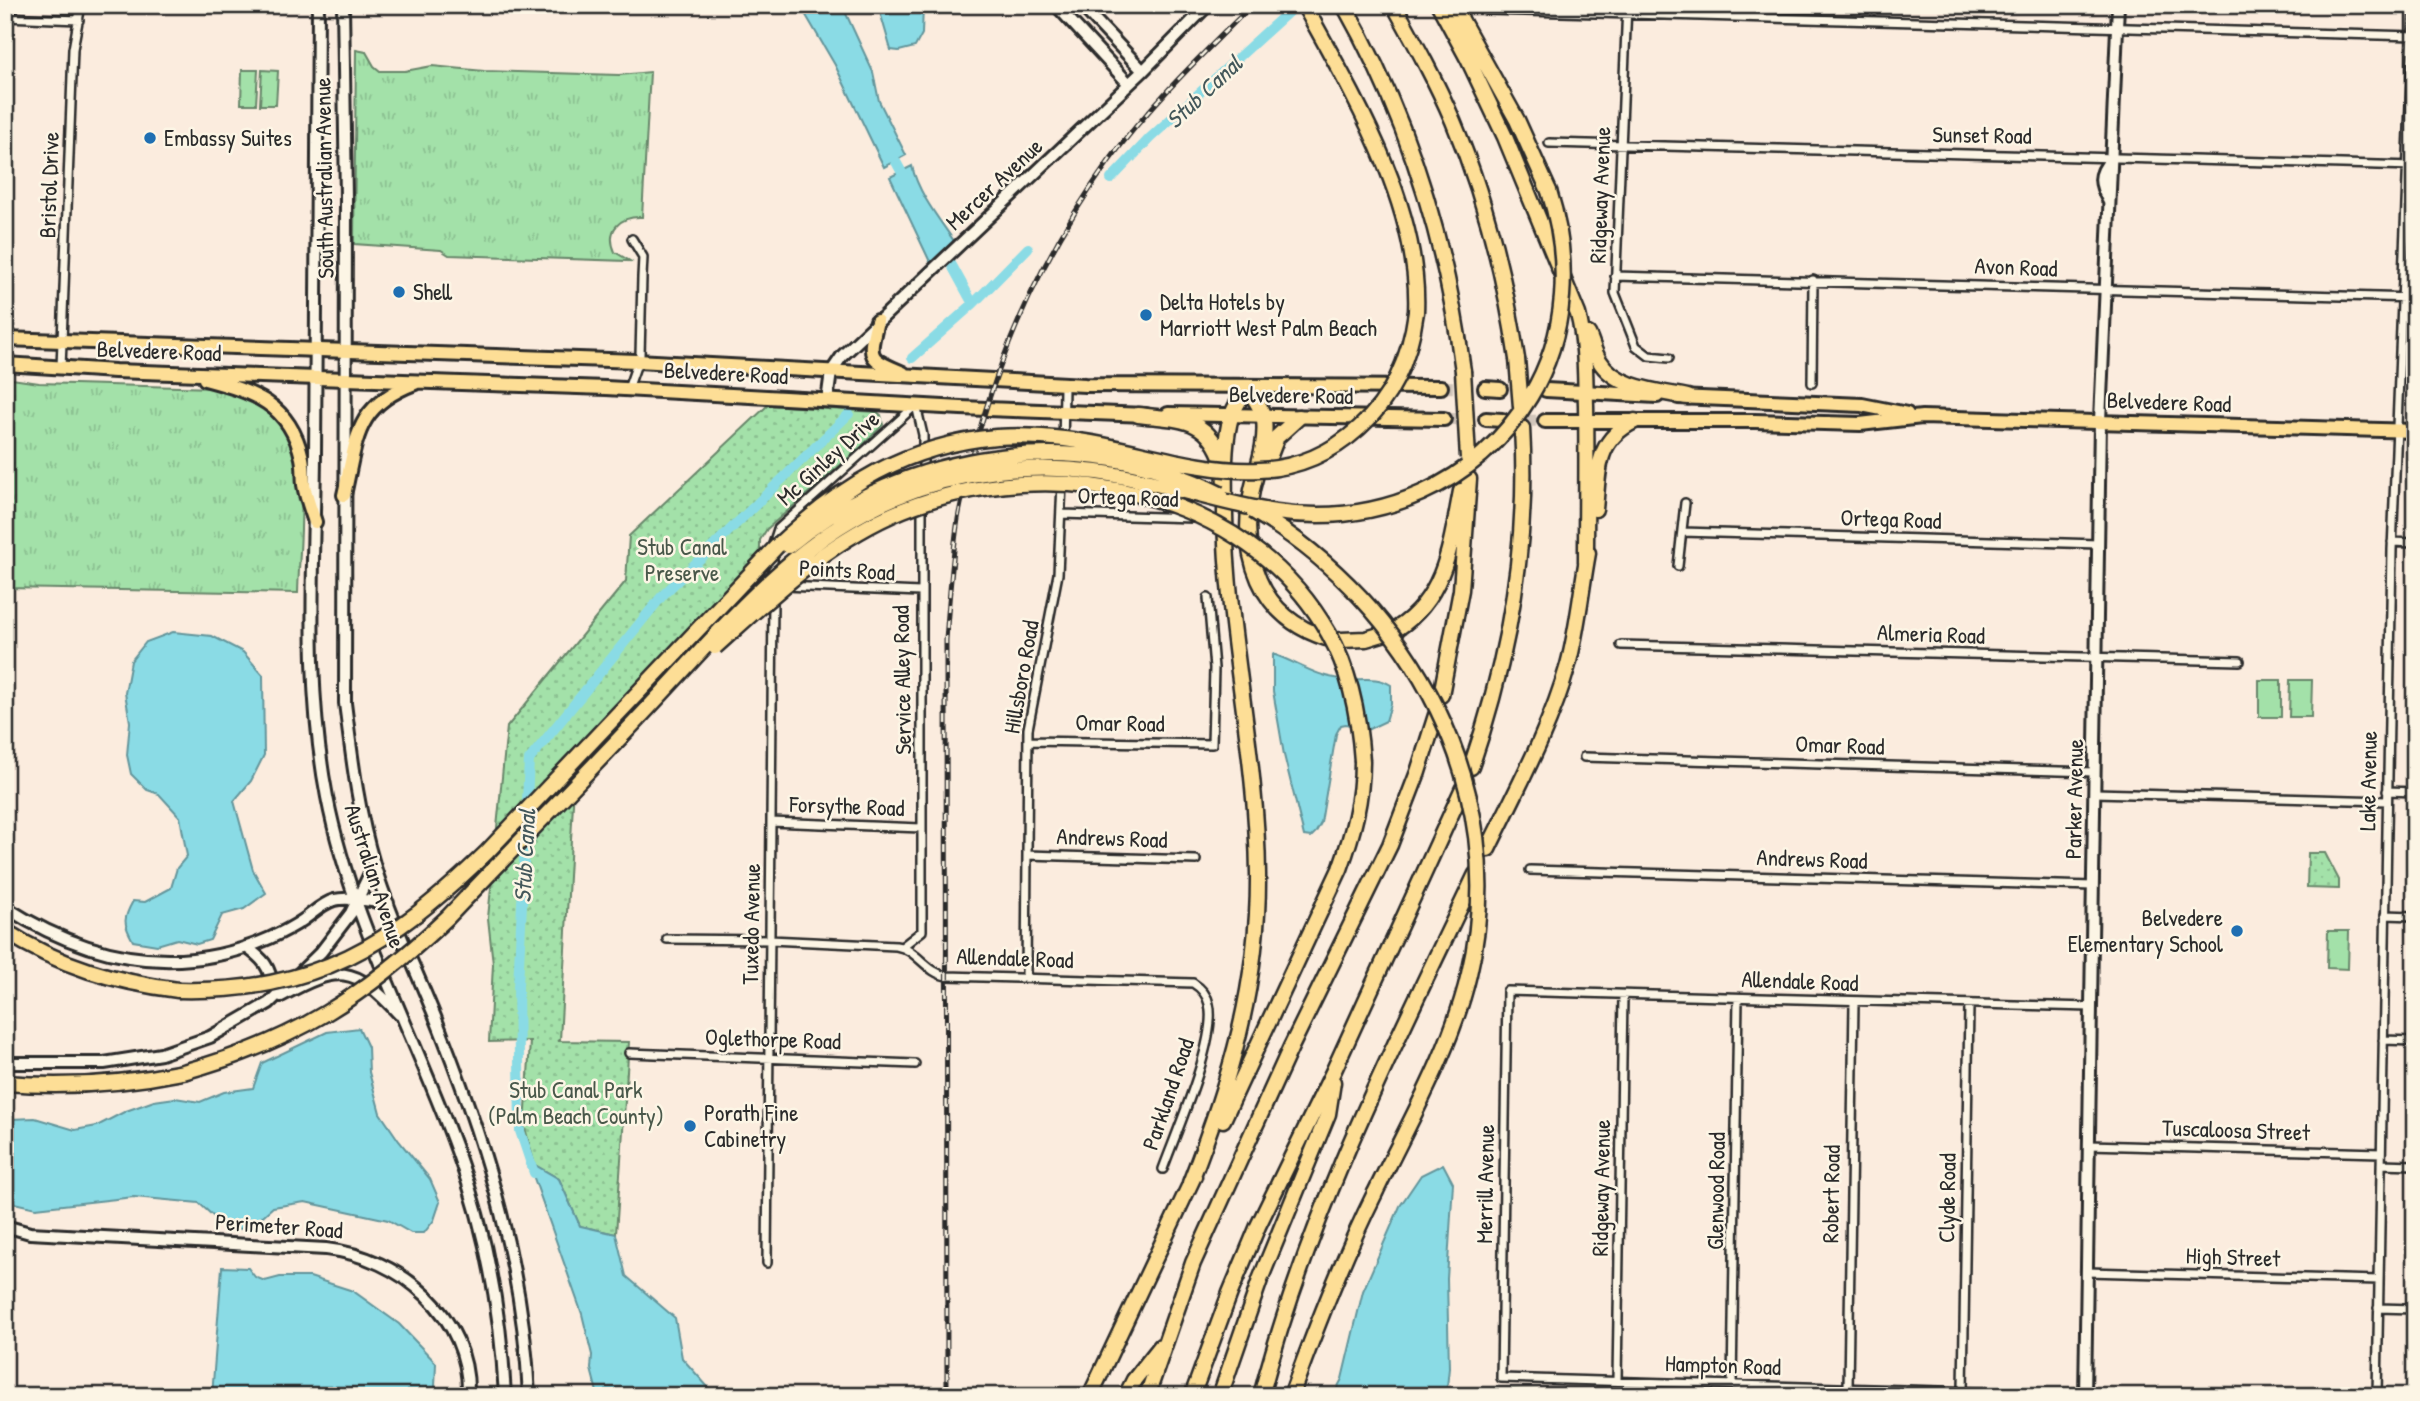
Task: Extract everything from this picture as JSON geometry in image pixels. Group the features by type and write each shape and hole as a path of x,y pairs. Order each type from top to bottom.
{"highway":[{"path":"1344,5 1397,114 1425,189 1446,265 1463,371 1468,462"},
{"path":"1394,5 1442,98 1473,173 1497,252 1517,359 1521,407"},
{"path":"1439,5 1468,58 1505,137 1597,357 1614,376 1634,386 1688,397"},
{"path":"5,1083 79,1085 148,1079 183,1072 247,1053 341,1006 397,964 448,917 749,600 819,540 881,503 947,480 1001,471 1078,470 1133,478 1261,510 1316,515 1349,513 1383,507 1417,495 1450,479 1479,459 1502,435 1531,396 1550,357 1561,313 1563,267 1557,221 1549,191 1517,120 1453,5"},
{"path":"5,931 48,956 98,975 134,984 178,990 234,989 296,977 353,956 396,930 437,899 486,852 737,585 777,546 840,493 878,470 940,447 997,437 1056,438 1240,472 1280,469 1319,455 1354,433 1392,390 1408,351 1416,312 1416,282 1411,251 1383,163 1349,86 1308,12"},
{"path":"1578,314 1585,350 1586,562"},
{"path":"1191,1183 1213,1125 1237,1047 1250,985 1256,920 1256,831 1228,579 1225,468 1231,415 1247,387"},
{"path":"1247,387 1264,417 1263,440 1248,525 1250,555 1264,590 1280,612 1294,624 1326,638"},
{"path":"1138,415 1185,421 1201,427 1218,447 1225,468"},
{"path":"1248,525 1272,446 1281,432 1299,417"},
{"path":"1488,849 1557,699 1576,632 1602,454 1616,433 1635,421"},
{"path":"1471,767 1492,698 1509,622 1519,550 1522,428"},
{"path":"705,622 777,556 833,514 873,493 941,468 981,459 1045,454 1127,462 1171,473 1211,489 1254,512 1311,550 1380,618 1425,683 1455,749 1470,802 1478,850 1480,893 1477,934 1464,995 1438,1061 1322,1313 1291,1396"},
{"path":"1341,640 1366,639 1392,630 1424,606 1438,584 1447,561 1466,481 1466,538 1461,590 1441,695"},
{"path":"666,689 824,554 881,520 926,502 971,490 1036,483 1078,484 1132,494 1183,509 1231,533 1274,564 1310,604 1338,652 1353,700 1362,761 1360,806 1352,836 1340,869 1219,1128 1090,1396"},
{"path":"1147,1396 1193,1263 1255,1126 1390,845 1436,715"},
{"path":"1192,1396 1243,1260 1334,1070 1463,788"},
{"path":"1261,1396 1294,1286 1333,1181 1476,874"},
{"path":"1220,1396 1260,1280 1328,1114 1334,1070"},
{"path":"1126,1396 1134,1380 1168,1337"}],"main road":[{"path":"877,321 871,347 874,358 913,377"},
{"name":"Belvedere Road","path":"5,339 637,361 1064,385 1441,387"},
{"name":"Belvedere Road","path":"5,364 628,389 1138,415 1444,419"},
{"path":"184,373 249,392 278,411 289,424 299,447 304,467 304,484 314,522"},
{"path":"344,495 358,433 367,416 384,397 419,381"},
{"path":"1485,388 1500,389"},
{"name":"Belvedere Road","path":"1546,390 1861,405 1922,417"},
{"name":"Belvedere Road","path":"1545,421 1860,424 1922,417 2415,430"},
{"path":"1486,419 1502,420"}],"street":[{"name":"Bristol Drive","path":"61,368 73,49 82,5"},
{"name":"South Australian Avenue","path":"317,350 318,5"},
{"name":"South Australian Avenue","path":"343,5 346,351"},
{"path":"1056,5 1129,84"},
{"path":"1081,5 1143,71"},
{"name":"Mercer Avenue","path":"831,372 836,362 877,321 1143,71 1208,5"},
{"name":"Ridgeway Avenue","path":"1627,5 1615,293 1636,346 1649,356 1669,358"},
{"name":"Parker Avenue","path":"2085,1395 2100,421 2110,202 2101,187 2101,177 2104,167 2112,158 2118,5"},
{"name":"Lake Avenue","path":"2377,1396 2392,542 2411,166 2414,5"},
{"path":"1485,10 2414,36"},
{"path":"5,17 79,20"},
{"name":"Sunset Road","path":"1549,143 2411,166"},
{"path":"628,389 640,355 643,257 632,239"},
{"name":"Avon Road","path":"1615,276 2415,298"},
{"path":"1812,383 1813,280"},
{"name":"Australian Avenue","path":"317,350 312,644 320,751 328,800 357,901 457,1151 478,1218 498,1321 505,1396"},
{"name":"Australian Avenue","path":"346,351 345,703 354,779 374,865 458,1075 499,1204 522,1312 529,1396"},
{"path":"827,401 831,372"},
{"name":"Hillsboro Road","path":"1026,978 1028,741 1041,658 1057,584 1062,514 1064,385"},
{"name":"Mc Ginley Drive","path":"773,586 774,544 778,529 916,405"},
{"name":"Service Alley Road","path":"903,946 922,931 920,592 923,435 916,405"},
{"path":"1678,566 1685,503"},
{"name":"Ortega Road","path":"1062,514 1194,518"},
{"name":"Ortega Road","path":"1682,532 2098,544"},
{"path":"2392,542 2415,543"},
{"name":"Points Road","path":"773,586 920,592"},
{"name":"Tuxedo Avenue","path":"767,1263 773,586"},
{"name":"Omar Road","path":"1028,741 1212,744 1214,668 1208,598"},
{"name":"Almeria Road","path":"1621,645 2240,661"},
{"name":"Omar Road","path":"1584,757 2095,772"},
{"path":"2387,791 2415,792"},
{"path":"2095,793 2387,801"},
{"name":"Forsythe Road","path":"771,822 922,828"},
{"name":"Andrews Road","path":"1027,855 1196,860"},
{"path":"269,1003 321,952 351,913 374,865"},
{"name":"Andrews Road","path":"1530,870 2093,886"},
{"path":"5,907 83,947 117,956 169,961 246,947 300,922 332,900 388,903"},
{"path":"2385,915 2415,916"},
{"path":"667,939 903,946"},
{"name":"Allendale Road","path":"903,946 940,975 1193,983 1203,989"},
{"path":"246,947 261,957 271,973 269,1003"},
{"path":"5,1063 104,1063 161,1054 210,1037 310,980 326,974 341,973 357,979 380,994 406,1021"},
{"name":"Parkland Road","path":"1163,1169 1208,1044 1210,1004 1203,989"},
{"name":"Allendale Road","path":"1507,991 2091,1007"},
{"name":"Merrill Avenue","path":"1501,1378 1507,991"},
{"name":"Ridgeway Avenue","path":"1617,1381 1623,995"},
{"name":"Glenwood Road","path":"1732,1385 1738,998"},
{"name":"Robert Road","path":"1847,1388 1853,1002"},
{"name":"Clyde Road","path":"1963,1391 1969,1005"},
{"path":"2383,1040 2415,1041"},
{"name":"Oglethorpe Road","path":"629,1054 915,1064"},
{"name":"Tuscaloosa Street","path":"2089,1145 2381,1153"},
{"path":"2381,1164 2415,1166"},
{"name":"Perimeter Road","path":"5,1226 30,1233 326,1249 362,1255 400,1273 417,1286 440,1311 451,1329 464,1361 468,1396"},
{"name":"High Street","path":"2087,1272 2379,1280"},
{"path":"2378,1308 2415,1309"},
{"name":"Hampton Road","path":"1501,1378 2112,1396"}],"green space":[{"path":"356,50 366,52 380,71 405,71 432,66 484,71 619,75 650,72 642,217 622,222 612,237 615,252 630,261 449,255 441,250 354,244"},
{"path":"242,70 258,70 256,104 241,104"},
{"path":"262,70 278,71 276,105 260,105"},
{"path":"5,378 39,383 214,388 247,397 268,409 284,425 296,451 302,512 298,593 5,588"},
{"name":"Stub Canal Preserve","path":"768,405 877,412 881,415 883,425 767,529 760,540 760,555 576,749 558,1041 629,1042 616,1234 580,1226 559,1179 535,1165 525,1128 530,1041 489,1042 493,964 488,918 507,727 626,581 629,536"},
{"path":"2259,680 2281,680 2281,717 2259,717"},
{"path":"2290,680 2312,680 2311,717 2289,717"},
{"path":"2308,853 2325,853 2339,880 2339,889 2307,888"},
{"path":"2328,931 2349,931 2348,969 2327,968"},
{"path":"1487,1389 1606,1392 1606,1396 1478,1396"},
{"path":"1606,1392 1845,1396 1606,1396"}],"water":[{"path":"800,5 842,5 873,72 879,101 906,155 884,167 835,65"},
{"path":"878,5 923,5 922,34 915,47 891,50"},
{"path":"912,166 924,196 954,241 931,264 890,177"},
{"path":"173,632 212,636 243,652 263,675 264,755 251,781 234,801 253,870 266,893 244,909 222,915 210,940 197,944 177,939 157,945 133,941 127,930 127,912 133,901 145,902 171,888 177,868 187,856 180,817 159,794 147,790 131,774 127,755 130,722 125,693 131,661 146,642"},
{"path":"1273,654 1324,675 1342,679 1373,679 1391,685 1391,704 1386,721 1367,730 1341,725 1336,734 1321,823 1311,837 1304,836 1284,755 1273,691"},
{"path":"359,1028 368,1047 369,1072 380,1113 430,1179 440,1202 434,1220 424,1233 411,1233 388,1220 305,1202 273,1207 248,1229 226,1228 199,1203 134,1197 36,1208 5,1201 5,1122 10,1119 35,1118 75,1130 97,1126 154,1101 175,1098 200,1102 224,1092 253,1088 262,1063 327,1032"},
{"path":"528,1161 559,1179 580,1226 616,1234 626,1276 675,1318 682,1358 716,1396 598,1396 582,1314"},
{"path":"1443,1164 1453,1183 1447,1279 1449,1368 1446,1396 1333,1396 1342,1379 1363,1291 1400,1206 1421,1175"},
{"path":"222,1267 248,1268 255,1277 265,1281 280,1277 310,1277 353,1291 399,1324 436,1363 435,1387 430,1396 212,1396"}],"waterway":[{"name":"Stub Canal","path":"1111,179 1150,138 1296,5"},
{"path":"889,149 907,182"},
{"name":"Stub Canal","path":"912,358 973,304 1028,248"},
{"path":"944,251 973,304"},
{"name":"Stub Canal","path":"534,1173 520,1131 518,986 529,760 662,596 849,414"}],"tunnel":[{"path":"1441,387 1485,388"},
{"path":"1444,419 1486,419"},
{"path":"1506,420 1545,421"}],"railway":[{"path":"947,1396 946,640 952,564 961,505 982,422 1009,343 1064,231 1109,161 1142,119 1252,5"}],"place":[{"name":"Embassy Suites","path":"150,138"},
{"name":"Shell","path":"399,292"},
{"name":"Delta Hotels by Marriott West Palm Beach","path":"1146,315"},
{"name":"Belvedere Elementary School","path":"2237,931"},
{"name":"Porath Fine Cabinetry","path":"690,1126"}],"park label":[{"name":"Stub Canal Park (Palm Beach County)","path":"576,1103"}]}
